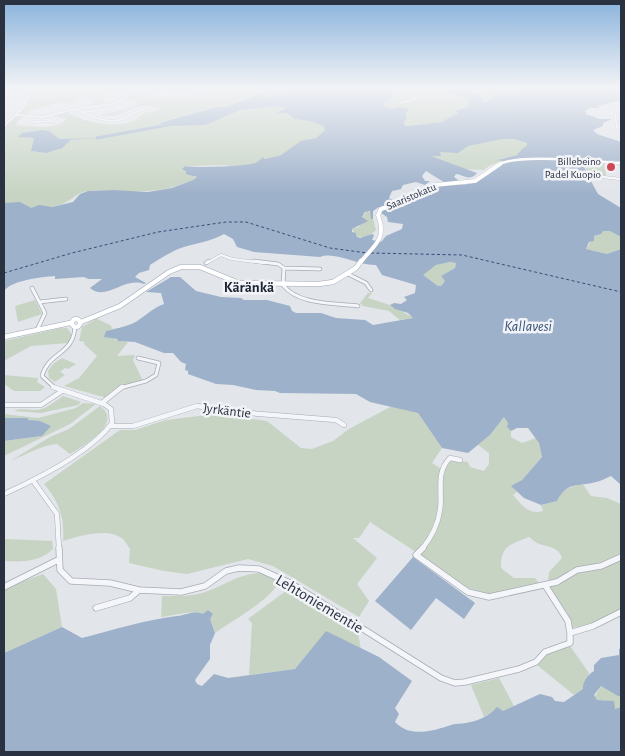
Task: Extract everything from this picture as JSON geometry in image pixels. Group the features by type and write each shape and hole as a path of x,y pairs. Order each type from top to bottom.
{"main road":[{"name":"Saaristokatu","path":"73,324 120,306 169,272 181,267 200,267 239,283 327,283 348,274 356,268 380,236 383,229 378,215 382,209 406,200 435,185 475,181 504,162 522,159 621,163"},
{"path":"4,337 38,328 73,324"}],"street":[{"path":"603,177 621,179"},
{"path":"206,263 221,255 239,260 273,263 284,268 320,269"},
{"path":"284,268 283,284 286,291 308,300 358,306"},
{"path":"348,274 366,283 371,290"},
{"path":"32,288 44,313 38,328"},
{"path":"39,302 66,299"},
{"path":"4,494 34,482 97,439 110,426 113,414 111,409 103,402 62,391 46,382 42,376 48,363 74,340 76,333 73,324"},
{"path":"103,402 122,387 149,381 157,372 159,363 138,358"},
{"path":"4,405 44,404 62,391"},
{"name":"Jyrkäntie","path":"110,426 134,426 197,406 236,412 336,420 344,426"},
{"path":"460,460 450,458 443,465 439,477 442,500 438,518 430,539 416,555 473,594 494,597 545,585 557,582 577,570 601,566 621,557"},
{"path":"4,587 58,560 59,535 56,514 34,482"},
{"name":"Lehtoniementie","path":"58,560 60,570 71,580 110,583 139,590 181,592 197,589 226,571 239,568 259,569 290,583 441,678 455,682 470,681 527,667 536,662 545,652 570,643 570,633 593,626 621,612"},
{"path":"545,585 568,622 570,633"},
{"path":"96,608 130,598 139,590"}],"green space":[{"path":"8,123 36,127 61,123 317,123 325,126 325,130 316,138 304,141 281,155 262,158 256,163 239,167 224,165 185,166 184,168 196,178 170,188 147,191 88,191 82,192 68,201 53,207 4,207 4,127","holes":["42,130 49,131 60,139 73,140 46,153 32,151 34,138 21,137 22,133"]},
{"path":"404,123 434,123 419,126 404,126"},
{"path":"503,139 514,139 527,143 528,147 518,155 498,159 504,160 484,170 464,169 430,156 436,156 439,152 454,152 468,146"},
{"path":"583,163 604,163 606,175 600,178 590,177"},
{"path":"367,211 371,213 371,219 373,219 376,230 367,236 356,236 352,229 359,227"},
{"path":"603,231 610,231 620,236 621,249 607,254 586,249 594,236 601,234"},
{"path":"450,262 456,263 455,268 441,276 445,281 441,286 438,286 422,275 436,265"},
{"path":"368,293 372,293 368,298 390,305 414,318 400,320 389,311 363,306 360,303"},
{"path":"35,300 42,314 18,322 15,306"},
{"path":"99,317 97,319 110,325 113,329 106,331 113,338 128,342 117,356 135,355 133,360 143,381 124,385 107,398 64,386 79,378 97,356 84,344 85,342 79,341 82,327"},
{"path":"67,328 71,333 72,337 68,343 31,346 4,361 4,341"},
{"path":"62,358 76,364 60,372 65,375 55,382 49,378 48,371 53,364"},
{"path":"4,375 38,378 37,382 45,387 40,391 14,391 4,384"},
{"path":"63,396 81,402 78,405 41,413 14,411 42,409"},
{"path":"83,403 96,404 70,424 4,456 4,441 42,436 40,421 35,422 26,418 4,418 4,414 38,418 76,408"},
{"path":"100,406 106,413 105,426 92,439 70,454 57,444 39,448 10,461 50,437 69,429"},
{"path":"392,406 418,413 442,448 432,463 443,470 452,460 468,462 470,467 484,471 489,464 489,453 478,445 490,435 504,417 508,423 507,427 511,431 511,437 522,443 536,438 542,457 522,480 512,486 517,492 513,495 522,506 533,512 543,511 541,505 557,501 562,491 582,483 591,496 607,498 621,504 621,553 594,565 571,569 562,578 548,582 549,572 562,558 561,554 529,537 512,544 505,550 502,555 501,568 514,578 535,578 540,584 493,595 465,587 370,522 359,538 353,538 377,558 357,584 369,601 359,617 273,566 248,559 187,574 129,563 130,549 123,539 117,535 93,534 63,541 63,525 60,511 54,497 44,484 120,430 135,430 166,420 215,414 267,421 301,448 312,449 333,441 349,429"},
{"path":"4,539 52,541 53,549 36,559 4,561"},
{"path":"621,560 621,610 588,625 572,628 568,614 549,587 578,573 601,569"},
{"path":"262,573 279,580 276,587 252,609 215,633 212,623 201,614 186,613 161,617 162,596 197,594 237,578"},
{"path":"43,574 56,589 62,627 4,653 4,588"},
{"path":"290,588 357,629 361,649 326,632 295,669 249,675 252,623 248,619"},
{"path":"570,646 589,673 584,689 574,695 537,665 547,654"},
{"path":"499,678 514,706 503,711 494,710 484,717 471,685"},
{"path":"601,686 621,696 621,707 615,709 605,700 594,698"}],"water":[{"name":"Kallavesi","path":"160,123 210,123 206,125 168,126"},
{"name":"Kallavesi","path":"316,123 404,123 405,126 409,126 431,123 603,123 603,126 593,130 597,134 621,142 621,161 580,160 590,177 595,179 588,179 598,194 621,208 621,237 610,231 603,231 601,234 594,236 594,241 589,242 586,249 607,254 621,249 621,485 611,476 598,482 569,488 565,490 557,501 541,505 524,498 511,486 522,480 542,457 539,443 528,428 517,428 511,431 507,427 508,423 504,417 490,435 468,453 442,448 418,413 370,402 356,394 280,393 216,384 188,374 188,371 185,370 186,364 181,362 173,353 164,353 135,342 118,341 117,339 104,337 106,331 133,323 164,304 161,293 146,292 171,277 180,277 196,291 244,300 267,300 290,306 292,311 296,313 321,313 336,318 365,320 373,325 413,318 408,313 395,309 390,305 394,303 401,304 407,300 404,297 415,293 416,285 382,275 376,265 333,256 320,257 254,252 237,247 233,239 224,234 179,249 150,265 149,270 139,273 135,277 146,283 144,284 137,282 129,283 109,291 96,292 90,288 102,279 88,279 84,277 55,279 55,276 20,282 8,287 4,291 4,203 20,202 31,208 39,205 52,207 73,202 80,194 88,191 148,192 172,188 197,177 186,174 186,171 182,169 185,166 210,167 253,164 263,157 265,159 281,155 301,141 316,138 325,130 324,126","holes":["503,139 514,139 527,143 527,146 517,155 497,160 508,162 470,184 455,184 458,180 454,177 456,174 469,178 477,173 431,156 441,156 440,152 458,153 468,146","426,171 447,184 432,188 403,203 405,204 404,206 398,204 389,207 385,204 394,201 389,198 392,191 401,189 403,185 416,182 425,185 430,181 425,181 422,176","379,207 384,209 381,213 387,217 388,222 403,224 402,229 386,236 381,242 372,240 374,235 372,234 360,238 356,236 352,229 368,221 362,217 365,212 370,211 371,219 373,219 373,211","450,262 456,263 455,268 441,276 445,281 441,286 438,286 423,275 436,265"]},
{"path":"42,130 49,131 60,139 97,138 71,140 62,148 46,153 31,151 34,138 18,137 22,133"},
{"path":"4,418 27,418 51,426 42,436 4,441"},
{"path":"413,557 475,603 464,619 436,598 411,630 375,601"},
{"path":"208,610 213,614 210,619 215,633 210,645 210,659 195,680 197,684 202,686 214,674 228,678 295,669 326,631 379,657 412,681 395,708 399,714 395,722 401,727 415,732 429,731 453,724 475,721 497,707 503,711 540,694 552,697 555,701 564,702 583,689 586,679 594,671 594,665 601,658 619,655 619,649 621,648 621,696 601,686 594,695 597,700 614,701 615,709 621,707 621,752 4,752 4,653 62,627 82,638 153,620 193,613 203,614"}],"waterway":[{"path":"97,138 168,125"}],"ferry route":[{"path":"4,273 72,253 158,232 226,222 246,222 330,248 367,253"},
{"path":"371,253 462,255 621,292"}],"place":[{"name":"Billebeino Padel Kuopio","path":"611,167"}],"district":[{"name":"Käränkä","path":"249,287"}]}
